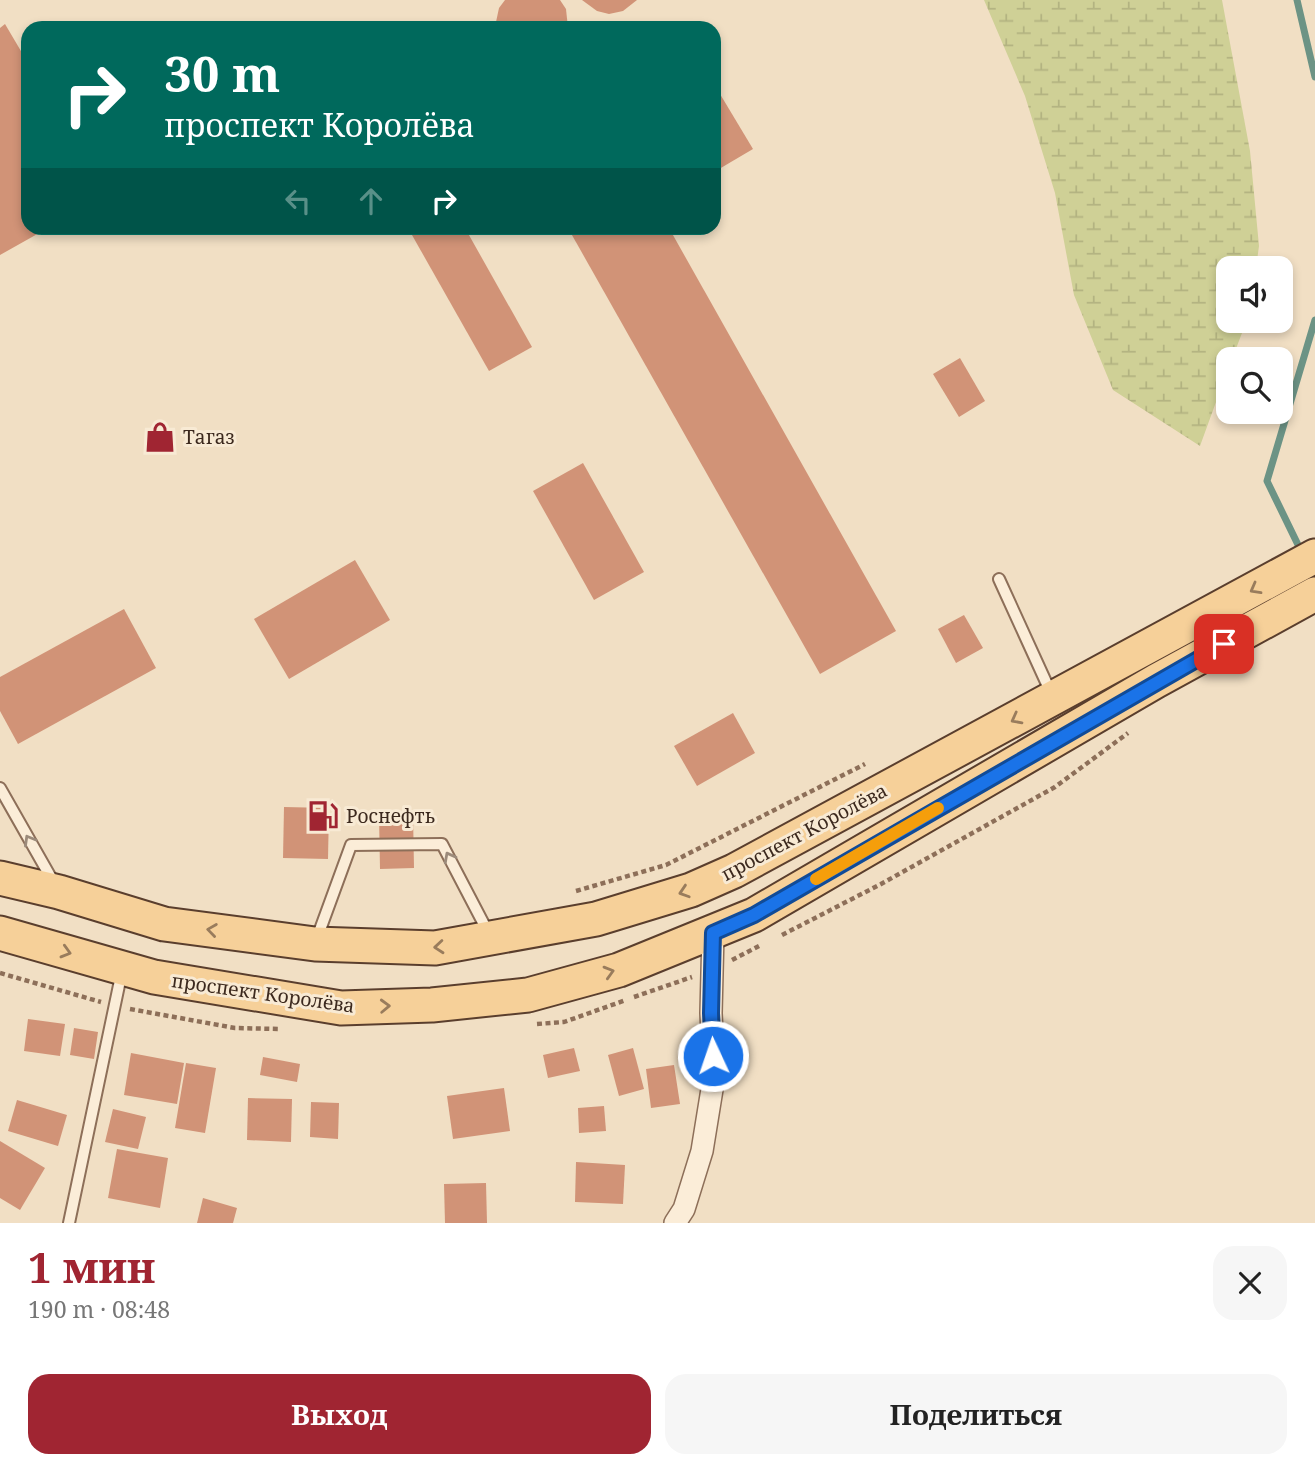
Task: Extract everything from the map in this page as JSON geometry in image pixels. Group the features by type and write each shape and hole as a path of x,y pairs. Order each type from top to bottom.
{"main road":[{"name":"проспект Королёва","path":"0,878 59,892 164,924 315,944 435,948 492,940 596,919 691,890 734,871 1315,556"},
{"name":"проспект Королёва","path":"0,933 154,977 341,1008 432,1005 528,995 619,970 754,915 1156,681 1315,594"}],"street":[{"path":"683,1218 702,1152 714,1077 711,1013 713,933"}],"lane":[{"path":"999,579 1054,699"},
{"path":"0,788 59,892"},
{"path":"315,944 351,845 442,844 492,940"},
{"path":"69,1223 123,968"}],"path":[{"path":"574,892 666,865 873,761"}],"green space":[{"path":"984,0 1222,0 1250,151 1259,246 1258,256 1216,256 1216,333 1242,333 1237,347 1216,347 1216,402 1200,446 1113,390 1074,295 1055,193 1025,96"}],"building":[{"path":"505,0 560,0 566,9 567,21 496,21 499,8"},
{"path":"582,0 637,0 623,11 609,14 597,11"},
{"path":"5,24 21,51 21,235 36,235 0,255 0,28"},
{"path":"721,96 753,149 721,168"},
{"path":"412,235 469,235 532,347 489,371"},
{"path":"572,235 673,235 896,631 820,674"},
{"path":"960,358 985,401 959,417 933,374"},
{"path":"583,463 644,572 594,600 533,491"},
{"path":"355,560 390,620 289,679 254,619"},
{"path":"124,609 156,668 18,744 0,711 0,677"},
{"path":"964,615 983,648 956,663 938,629"},
{"path":"733,713 755,753 697,786 674,746"},
{"path":"284,807 329,808 328,859 283,858"},
{"path":"413,814 414,868 380,869 379,815"},
{"path":"28,1019 65,1024 60,1056 24,1051"},
{"path":"74,1028 98,1032 94,1059 70,1055"},
{"path":"574,1048 580,1071 548,1078 543,1055"},
{"path":"633,1048 644,1089 619,1096 608,1055"},
{"path":"131,1053 184,1063 177,1104 124,1095"},
{"path":"263,1057 300,1064 297,1082 260,1075"},
{"path":"186,1063 216,1068 205,1133 175,1128"},
{"path":"674,1065 680,1104 651,1108 646,1069"},
{"path":"504,1088 510,1131 453,1139 447,1096"},
{"path":"248,1098 292,1099 291,1142 247,1140"},
{"path":"17,1100 67,1115 58,1146 8,1131"},
{"path":"311,1102 339,1103 338,1139 310,1137"},
{"path":"604,1106 606,1131 579,1133 578,1108"},
{"path":"113,1109 146,1117 138,1149 105,1142"},
{"path":"0,1141 45,1168 20,1210 0,1198"},
{"path":"117,1149 168,1158 160,1208 108,1198"},
{"path":"576,1162 625,1165 623,1204 575,1202"},
{"path":"486,1183 487,1223 445,1223 444,1184"},
{"path":"203,1198 237,1208 233,1223 197,1223"}],"waterway":[{"path":"1297,0 1315,77"},
{"path":"1302,553 1267,481 1315,320"}],"slow traffic":[{"path":"816,879 938,808"}],"place":[{"name":"Тагаз","path":"160,437"},
{"name":"Роснефть","path":"323,816"}],"route":[{"path":"713,1056 713,933 754,915 1224,644"}]}
